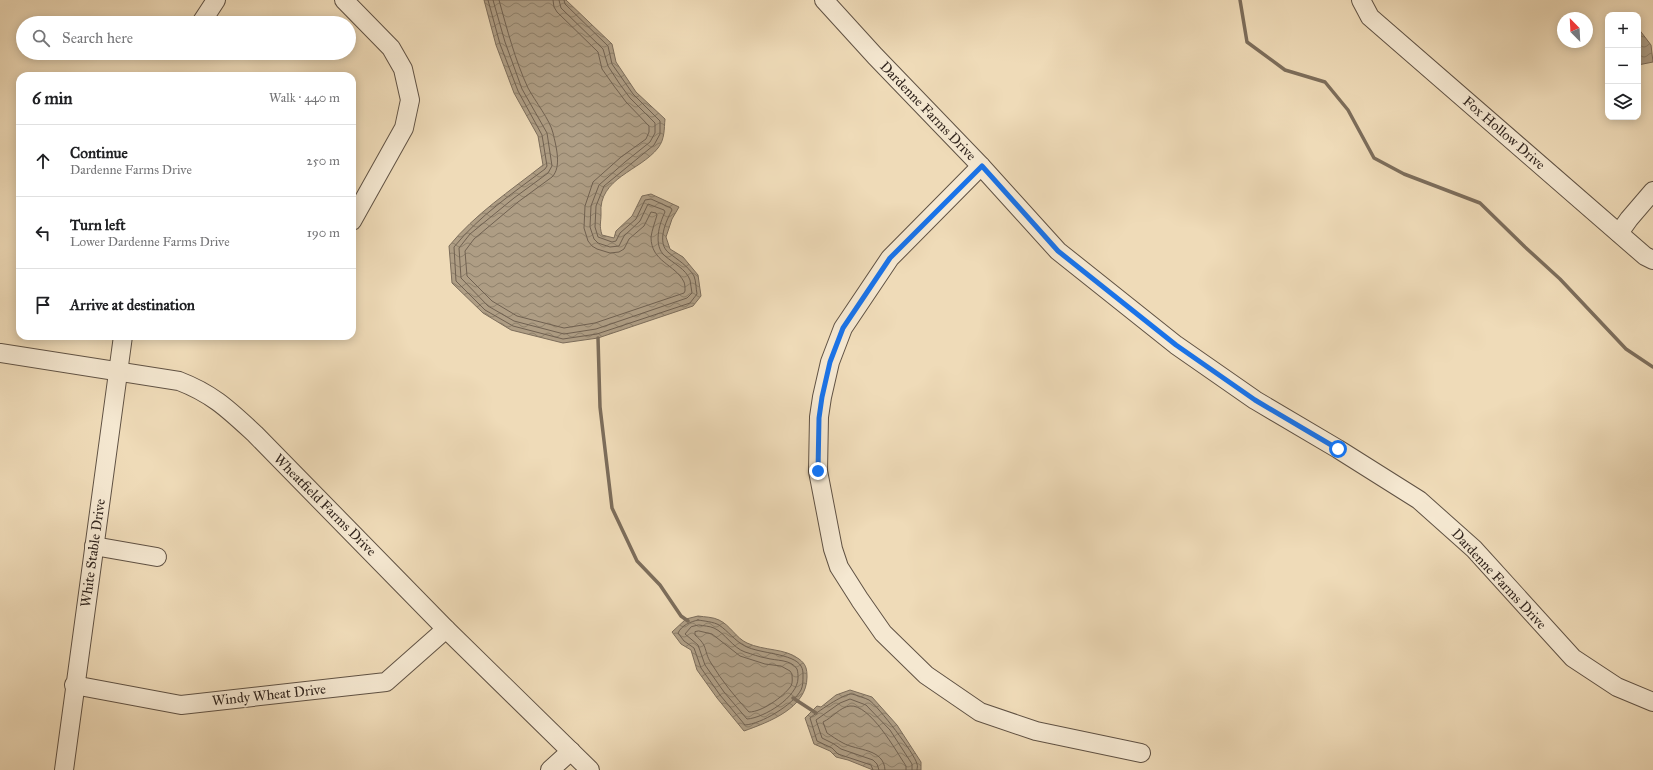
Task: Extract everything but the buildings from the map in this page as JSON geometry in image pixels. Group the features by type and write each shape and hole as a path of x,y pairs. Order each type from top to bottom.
{"street":[{"path":"206,16 216,0"},
{"path":"344,0 391,48 403,69 410,100 404,128 356,214"},
{"name":"Dardenne Farms Drive","path":"824,0 874,56 982,166 1058,251 1176,345 1255,400 1338,449 1418,500 1474,549 1573,658 1617,687 1653,702"},
{"name":"Fox Hollow Drive","path":"1361,0 1370,17 1645,256 1653,260"},
{"path":"982,166 890,258 843,328 830,362 819,418 818,471 832,549 839,567 883,633 926,675 980,712 1036,731 1141,753"},
{"path":"1619,233 1653,191"},
{"name":"White Stable Drive","path":"64,770 74,685 122,340"},
{"name":"Wheatfield Farms Drive","path":"0,353 180,381 198,388 225,406 446,629 590,770"},
{"path":"94,546 158,557"},
{"name":"Windy Wheat Drive","path":"74,685 181,705 386,682 446,629"},
{"path":"550,770 571,751"}],"water":[{"path":"484,0 566,0 612,44 616,62 636,92 665,119 663,138 658,148 641,163 613,183 606,192 602,202 600,224 602,235 614,238 616,231 632,216 642,196 651,194 679,207 672,219 666,237 670,249 683,257 698,275 701,296 693,306 598,338 563,343 511,330 483,313 452,283 449,246 481,213 543,165 538,136 514,93 496,45"},
{"path":"1641,32 1651,45 1653,62 1641,64"},
{"path":"698,616 712,618 723,622 743,641 754,646 781,651 793,655 799,659 805,665 807,674 805,688 801,697 794,705 775,718 744,731 717,698 697,670 691,650 681,644 672,632 686,619"},
{"path":"850,690 872,697 897,725 921,762 921,770 873,770 836,757 830,751 814,744 805,718 817,706 821,707 836,695"}],"waterway":[{"path":"1240,0 1247,42 1285,70 1325,82 1348,110 1374,158 1404,174 1480,203 1560,279 1626,349 1653,367"},
{"path":"598,338 600,407 612,508 637,561 660,585 681,616 688,621"},
{"path":"793,698 816,713"}],"route":[{"path":"818,471 819,418 822,397 830,362 843,328 890,258 982,166 1058,251 1142,318 1176,345 1255,400 1338,449"}]}
